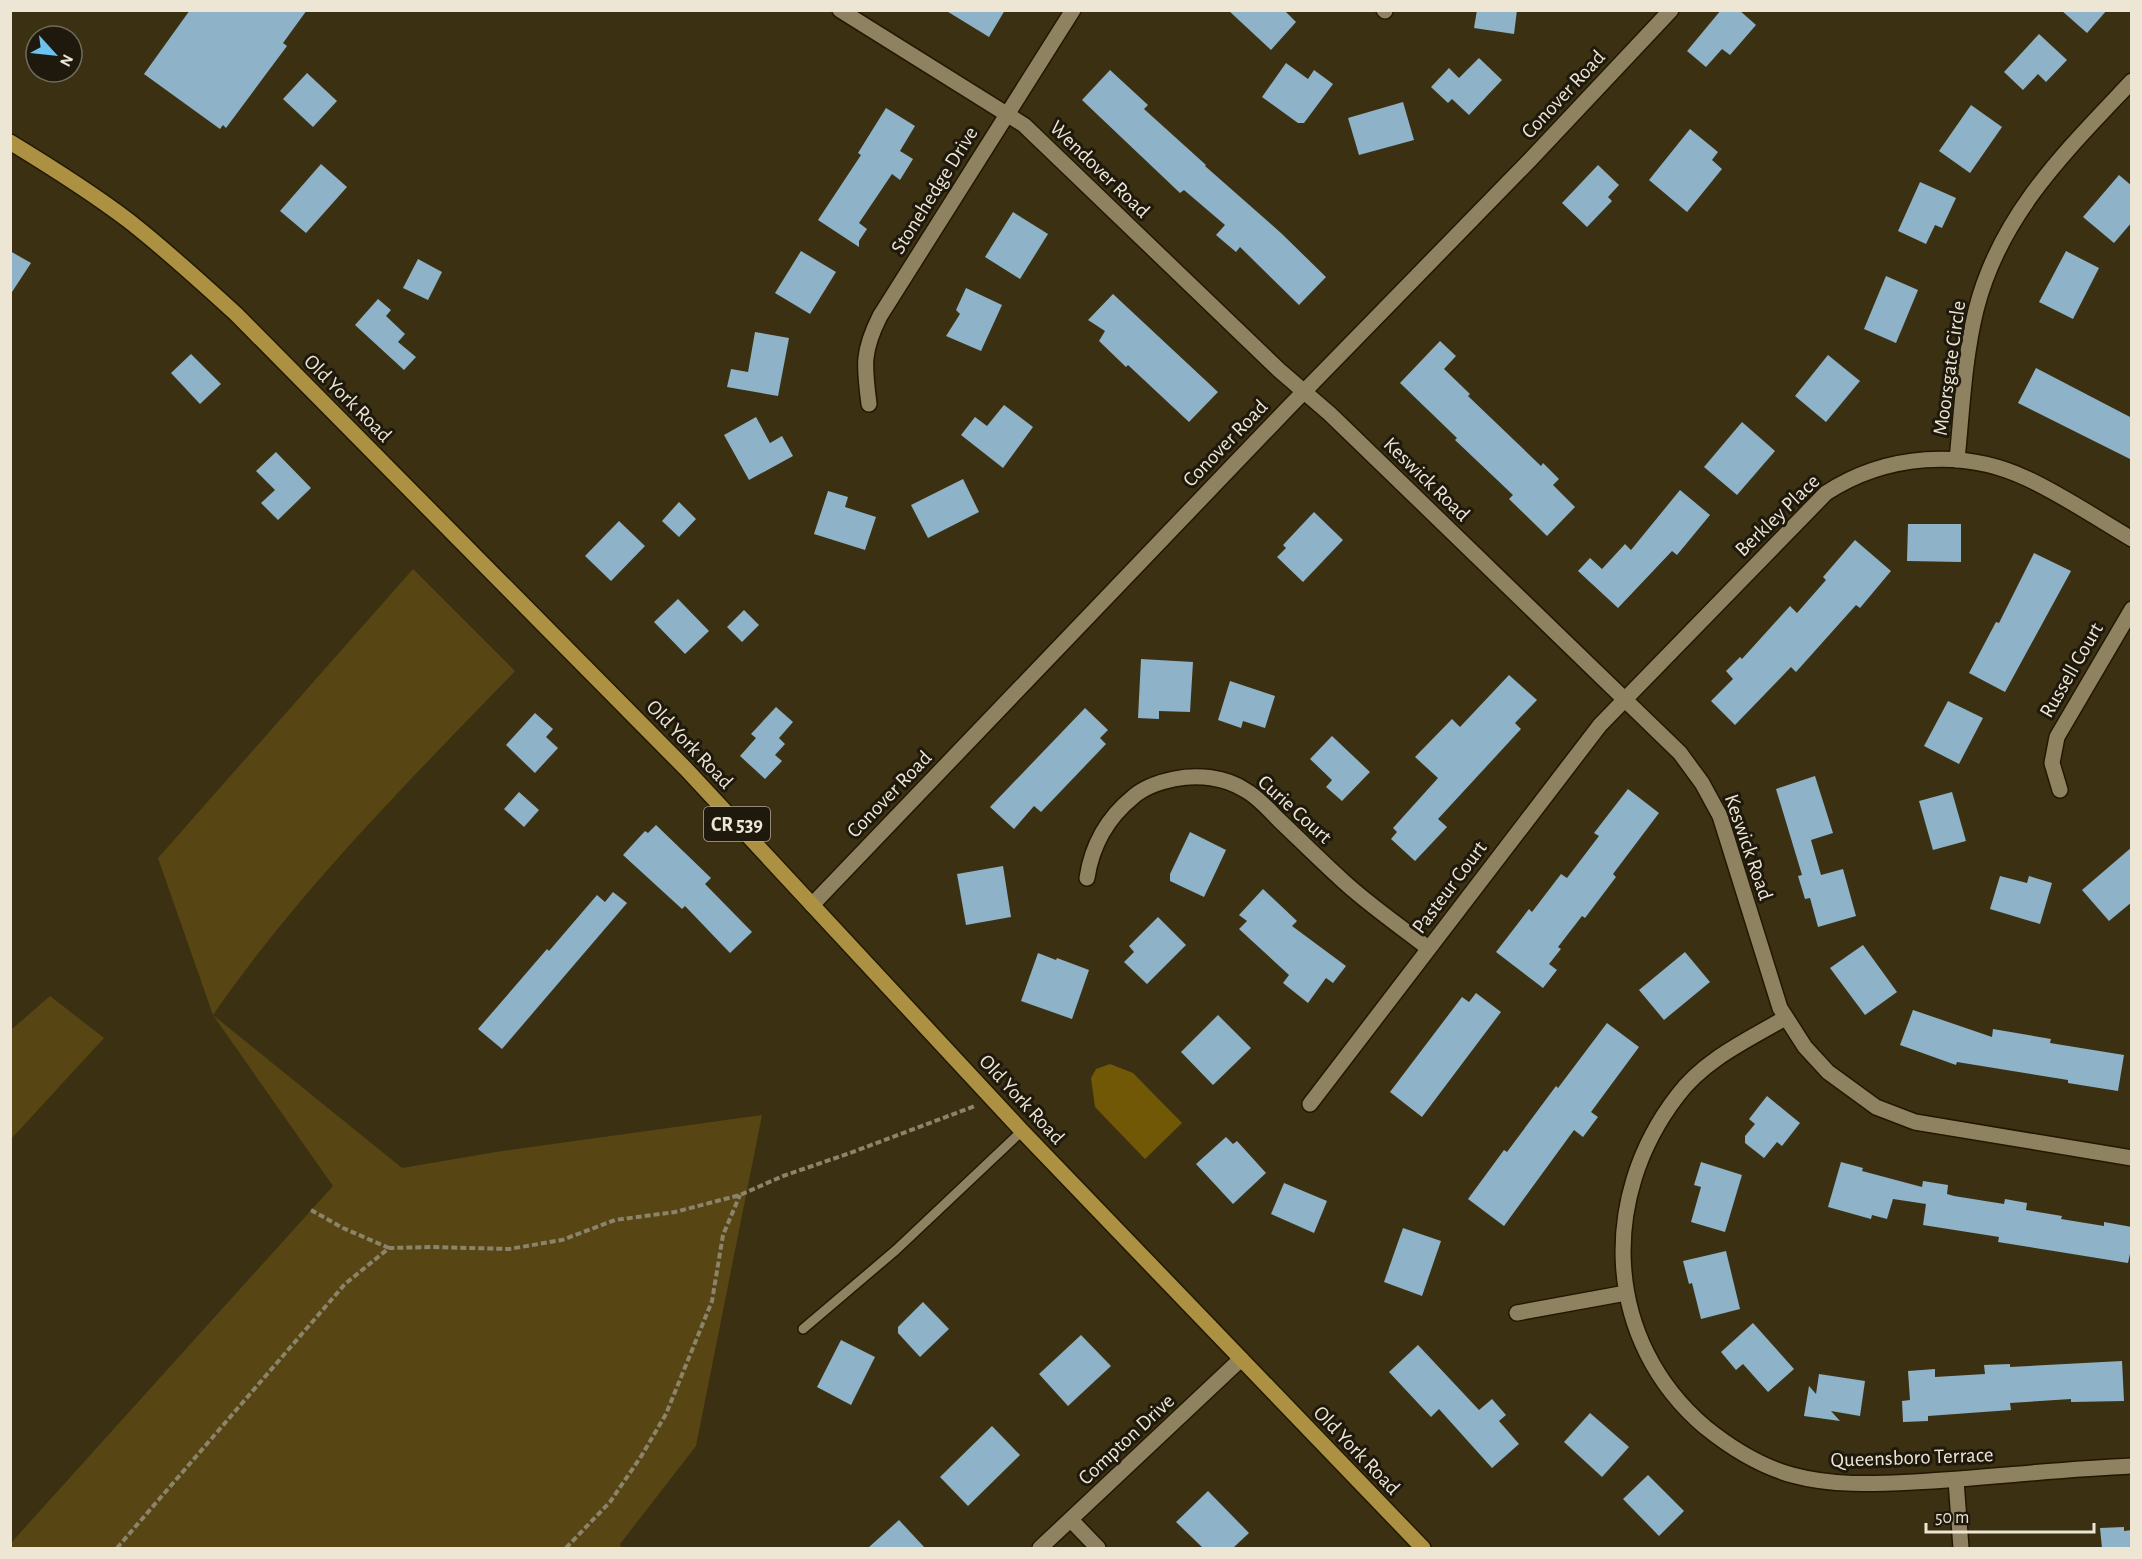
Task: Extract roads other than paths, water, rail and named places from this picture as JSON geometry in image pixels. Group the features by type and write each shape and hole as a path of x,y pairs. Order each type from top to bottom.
{"main road":[{"name":"Old York Road","path":"10,142 60,173 127,220 175,259 236,314 686,769 1022,1131 1423,1548"}],"street":[{"name":"Wendover Road","path":"840,10 1024,125 1304,392"},
{"name":"Stonehedge Drive","path":"869,404 864,368 868,339 894,292 1072,10"},
{"name":"Conover Road","path":"812,905 1530,160 1671,10"},
{"name":"Moorsgate Circle","path":"1958,460 1965,374 1972,330 1983,289 2008,229 2036,185 2054,163 2132,81"},
{"name":"Keswick Road","path":"1304,392 1330,414 1680,753 1713,801 1723,825 1780,1008 1805,1047 1828,1072 1864,1099 1888,1113 1929,1126 2132,1158"},
{"name":"Berkley Place","path":"1624,699 1826,493 1842,483 1881,467 1921,460 1977,462 2029,479 2132,539"},
{"name":"Russell Court","path":"2060,790 2052,763 2057,737 2132,609"},
{"name":"Pasteur Court","path":"1310,1104 1586,743 1624,699"},
{"name":"Curie Court","path":"1087,879 1089,864 1097,841 1115,813 1135,795 1154,785 1176,779 1196,776 1216,779 1236,785 1254,796 1342,881 1428,948"},
{"name":"Queensboro Terrace","path":"1785,1018 1731,1049 1700,1071 1678,1094 1642,1156 1628,1202 1623,1260 1626,1293 1645,1351 1665,1384 1700,1422 1732,1448 1777,1470 1822,1481 1857,1484 1956,1480 2132,1466"},
{"path":"1517,1313 1626,1293"},
{"name":"Compton Drive","path":"1040,1548 1241,1359"},
{"path":"1956,1480 1961,1548"},
{"path":"1071,1520 1098,1548"}],"lane":[{"path":"803,1329 896,1250 1022,1131"}]}
